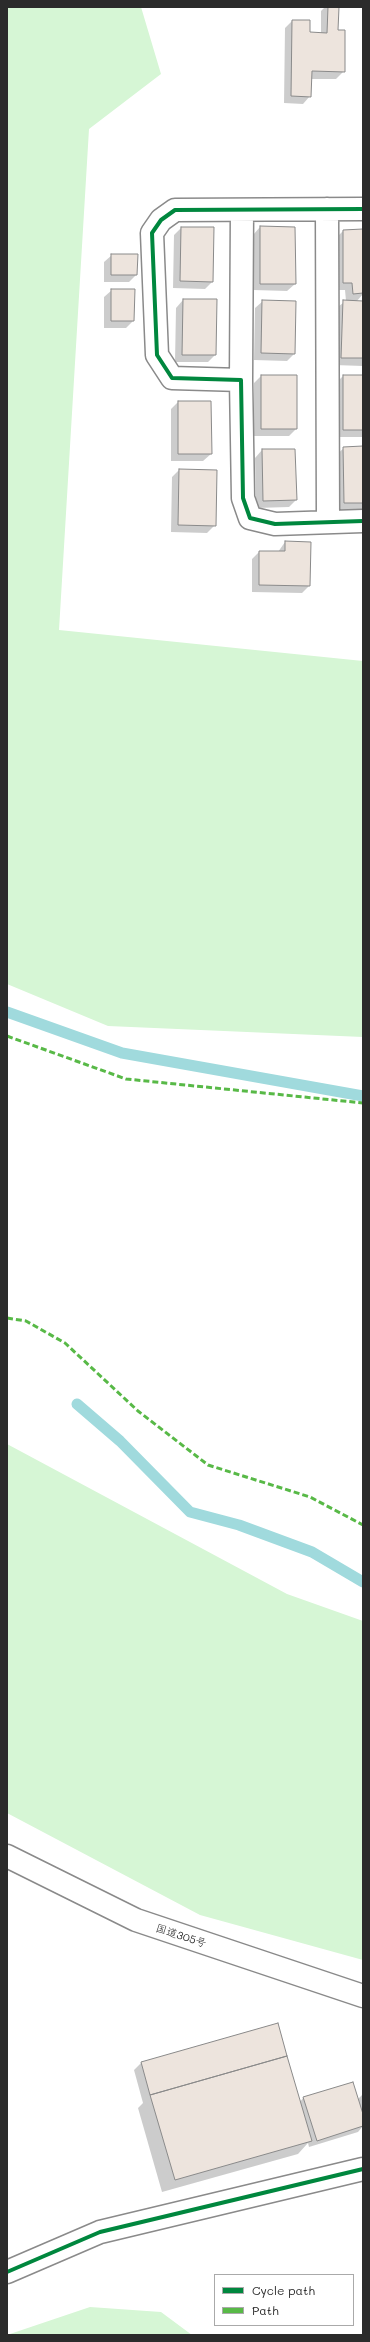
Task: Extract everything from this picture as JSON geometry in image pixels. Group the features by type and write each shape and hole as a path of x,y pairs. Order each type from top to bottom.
{"main road":[{"path":"327,209 328,522"},
{"path":"241,380 172,378 157,355 152,233 161,220 175,210 363,209"},
{"path":"242,210 241,380 244,498 250,518 275,524 363,521"},
{"name":"国道305号","path":"7,1856 136,1920 363,1996"},
{"path":"7,2272 100,2232 363,2169"}],"green space":[{"path":"7,7 141,7 161,74 89,129 59,630 363,661 363,1037 108,1026 7,984"},
{"path":"7,1444 287,1594 363,1621 363,1960 200,1915 7,1813"},
{"path":"90,2307 161,2312 192,2335 7,2335"}],"building":[{"path":"328,7 339,7 338,30 345,30 345,72 312,71 311,97 291,96 292,20 310,20 310,32 327,33"},
{"path":"260,226 295,227 296,284 260,284"},
{"path":"181,227 214,227 213,282 180,281"},
{"path":"363,229 363,293 353,294 352,283 343,283 343,230"},
{"path":"111,254 138,254 137,275 111,275"},
{"path":"111,289 135,289 134,321 111,321"},
{"path":"183,299 217,299 216,355 182,355"},
{"path":"262,300 296,301 295,354 261,353"},
{"path":"343,300 363,301 363,358 341,358"},
{"path":"261,375 297,375 297,429 261,429"},
{"path":"343,375 363,375 363,430 343,430"},
{"path":"178,401 211,401 212,454 178,454"},
{"path":"363,446 363,503 344,503 343,447"},
{"path":"262,449 295,449 297,500 263,501"},
{"path":"179,469 217,470 216,526 178,525"},
{"path":"285,541 311,542 310,586 259,585 259,551 285,551"},
{"path":"278,2023 287,2056 150,2095 141,2062"},
{"path":"287,2056 312,2141 175,2180 150,2095"},
{"path":"353,2082 363,2114 363,2126 317,2141 303,2097"}],"waterway":[{"path":"7,1012 122,1053 363,1096"},
{"path":"77,1404 120,1441 190,1512 239,1525 312,1552 363,1582"}],"marked path":[{"path":"7,1036 126,1079 363,1103"},
{"path":"7,1318 26,1321 65,1343 138,1411 208,1465 310,1497 363,1525"}],"cycle path":[{"path":"363,209 175,210 161,220 152,233 157,355 172,378 241,380 243,498 250,518 275,524 363,521"},
{"path":"7,2272 100,2232 363,2169"}]}
